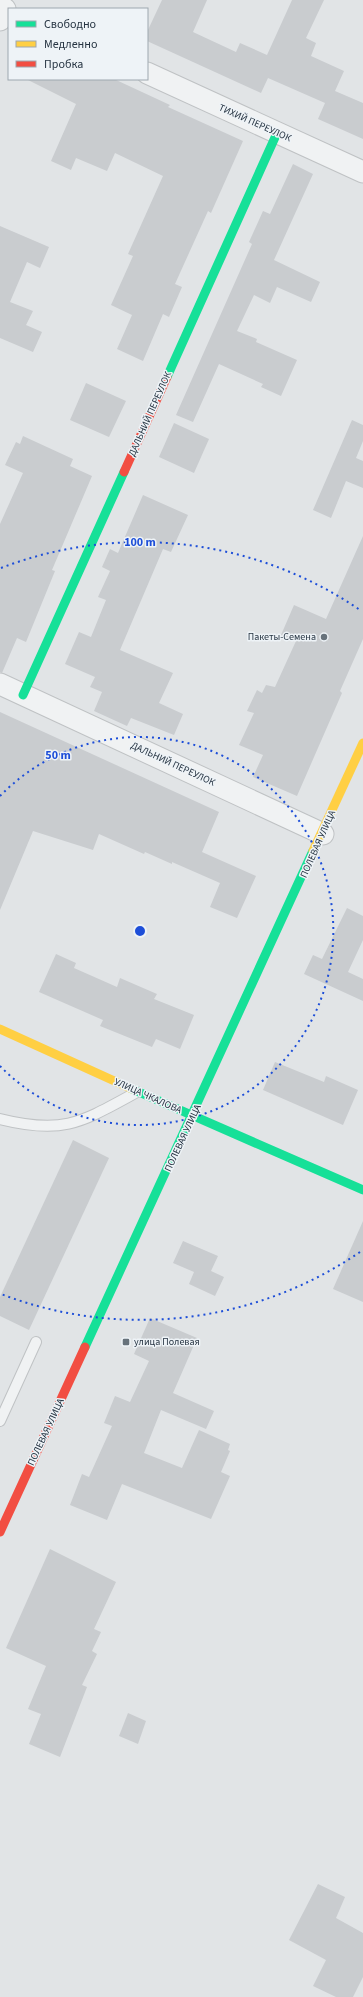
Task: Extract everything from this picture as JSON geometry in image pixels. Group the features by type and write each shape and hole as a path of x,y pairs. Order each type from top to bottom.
{"street":[{"name":"ТИХИЙ ПЕРЕУЛОК","path":"148,73 363,172"},
{"name":"ДАЛЬНИЙ ПЕРЕУЛОК","path":"23,695 277,133"},
{"name":"ДАЛЬНИЙ ПЕРЕУЛОК","path":"0,684 323,834"},
{"name":"ПОЛЕВАЯ УЛИЦА","path":"0,1532 323,834 363,743"},
{"name":"УЛИЦА ЧКАЛОВА","path":"0,1029 193,1116 363,1190"}],"lane":[{"path":"0,1119 38,1127 70,1125 99,1113 139,1091"},
{"path":"0,1421 36,1342"}],"building":[{"path":"162,0 207,0 193,32 236,52 240,43 267,55 292,0 324,0 306,38 316,43 311,56 344,71 335,91 363,103 363,139 318,119 325,103 268,78 261,93 148,41 148,30"},
{"path":"28,80 116,80 170,105 168,107 243,141 211,213 208,211 175,284 182,287 169,317 163,314 143,361 117,349 132,315 111,305 133,256 128,254 163,176 115,153 107,171 76,158 71,170 51,161 76,104"},
{"path":"293,164 313,174 274,260 320,282 311,302 277,287 270,303 254,295 237,331 257,339 256,342 297,360 281,396 261,387 263,384 219,364 193,422 176,415 252,244 249,242 263,211 270,214"},
{"path":"0,226 49,247 40,268 27,262 10,302 33,311 26,325 42,332 33,352 0,338"},
{"path":"86,383 126,401 109,437 70,420"},
{"path":"352,420 363,425 363,441 356,458 363,461 363,488 346,481 331,518 313,510"},
{"path":"174,423 209,439 194,473 159,457"},
{"path":"23,436 73,459 70,466 92,476 52,570 55,571 26,642 17,638 2,673 0,672 0,524 23,473 5,465 16,442 20,444"},
{"path":"143,495 188,515 171,552 163,549 120,650 173,673 159,703 183,714 174,735 131,718 127,726 94,711 102,692 90,687 95,677 65,664 79,632 91,637 106,600 98,597 110,571 102,567 110,549 118,553"},
{"path":"363,536 363,639 340,691 342,693 297,796 253,777 263,755 239,745 254,713 247,711 257,690 262,693 266,685 275,687 296,641 281,635 294,605 326,619"},
{"path":"0,712 219,812 202,852 256,876 237,918 210,907 220,883 172,862 172,864 145,852 144,854 99,834 93,850 33,831 0,910"},
{"path":"347,908 363,916 363,940 348,972 363,979 363,1001 304,974 313,955 322,959"},
{"path":"56,954 76,963 74,968 117,987 120,978 157,994 154,999 194,1015 180,1049 156,1039 152,1047 100,1026 103,1020 39,992"},
{"path":"275,1062 324,1082 326,1076 358,1090 343,1125 263,1090"},
{"path":"73,1140 109,1158 29,1330 0,1316 0,1297"},
{"path":"363,1221 363,1302 333,1289"},
{"path":"183,1241 218,1256 211,1271 224,1277 215,1296 189,1284 194,1272 173,1263"},
{"path":"150,1318 197,1338 173,1393 214,1411 206,1429 161,1410 144,1453 182,1468 199,1430 230,1444 228,1450 230,1451 221,1472 230,1476 211,1519 122,1484 107,1520 70,1505 82,1474 89,1477 112,1426 104,1423 115,1396 130,1402 149,1361 134,1354"},
{"path":"50,1549 116,1582 94,1629 101,1632 92,1651 97,1654 82,1685 87,1687 60,1757 29,1744 41,1714 28,1709 46,1666 6,1648"},
{"path":"128,1713 146,1721 138,1744 119,1736"},
{"path":"318,1884 345,1897 336,1918 363,1933 363,1977 353,1997 336,1997 313,1986 326,1960 289,1940"}],"traffic: fast":[{"path":"167,377 277,133"},
{"path":"23,695 124,472"},
{"path":"85,1347 313,851"},
{"path":"132,1089 363,1190"}],"traffic: slow":[{"path":"313,851 363,743"},
{"path":"0,1029 132,1089"}],"traffic: jam":[{"path":"124,472 167,377"},
{"path":"0,1532 85,1347"}],"place":[{"name":"Пакеты-Семена","path":"324,637"},
{"name":"улица Полевая","path":"126,1342"}]}
